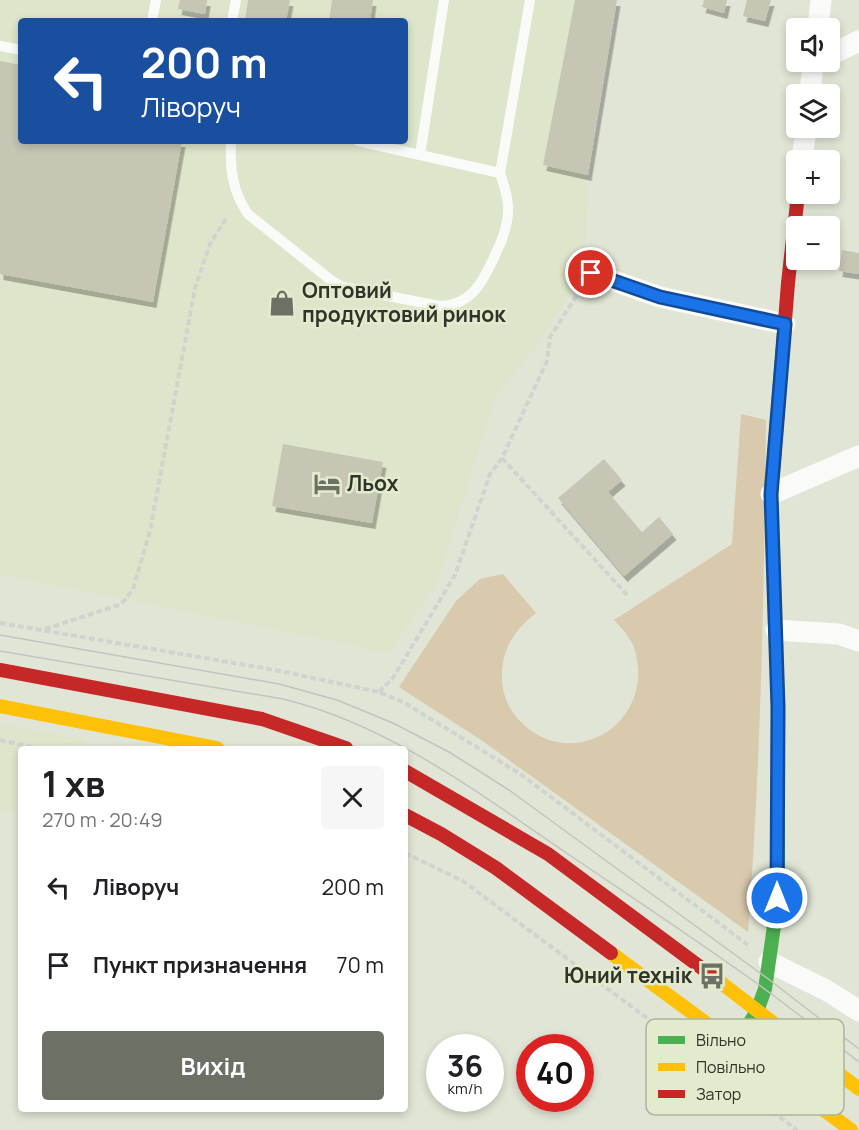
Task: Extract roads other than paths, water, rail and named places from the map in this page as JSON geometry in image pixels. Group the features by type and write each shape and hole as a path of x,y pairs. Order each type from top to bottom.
{"main road":[{"path":"753,1019 758,1011 767,978 777,898 778,707 771,494 797,204"},
{"path":"0,669 262,719 340,746"},
{"path":"0,706 207,746"},
{"path":"408,773 548,854 768,1019"},
{"path":"408,817 496,868 700,1019"},
{"path":"844,1077 859,1089"},
{"path":"831,1115 851,1130"}],"street":[{"path":"819,18 821,0"},
{"path":"840,50 859,41"},
{"path":"591,273 660,297 785,324"},
{"path":"771,494 859,456"},
{"path":"776,630 839,634 859,641"},
{"path":"769,962 826,990 859,1011"},
{"path":"826,990 859,993"}],"lane":[{"path":"153,18 156,0"},
{"path":"233,18 236,0"},
{"path":"420,155 444,0"},
{"path":"231,144 231,176 239,200 249,214 332,281 343,286 439,306 451,306 468,297 477,288 487,274 504,236 508,198 500,172 530,0"},
{"path":"0,46 18,49"},
{"path":"371,144 500,172"}],"tram line":[{"path":"0,635 279,684 337,700 393,723 449,752 509,790 820,1019"},
{"path":"0,651 283,699 360,726 401,746"},
{"path":"408,750 501,808 690,936 805,1019"},
{"path":"844,1037 859,1049"},
{"path":"844,1050 859,1062"}],"place":[{"name":"Оптовий продуктовий ринок","path":"282,303"},
{"name":"Льох","path":"327,484"},
{"name":"Юний технік","path":"712,976"}]}
